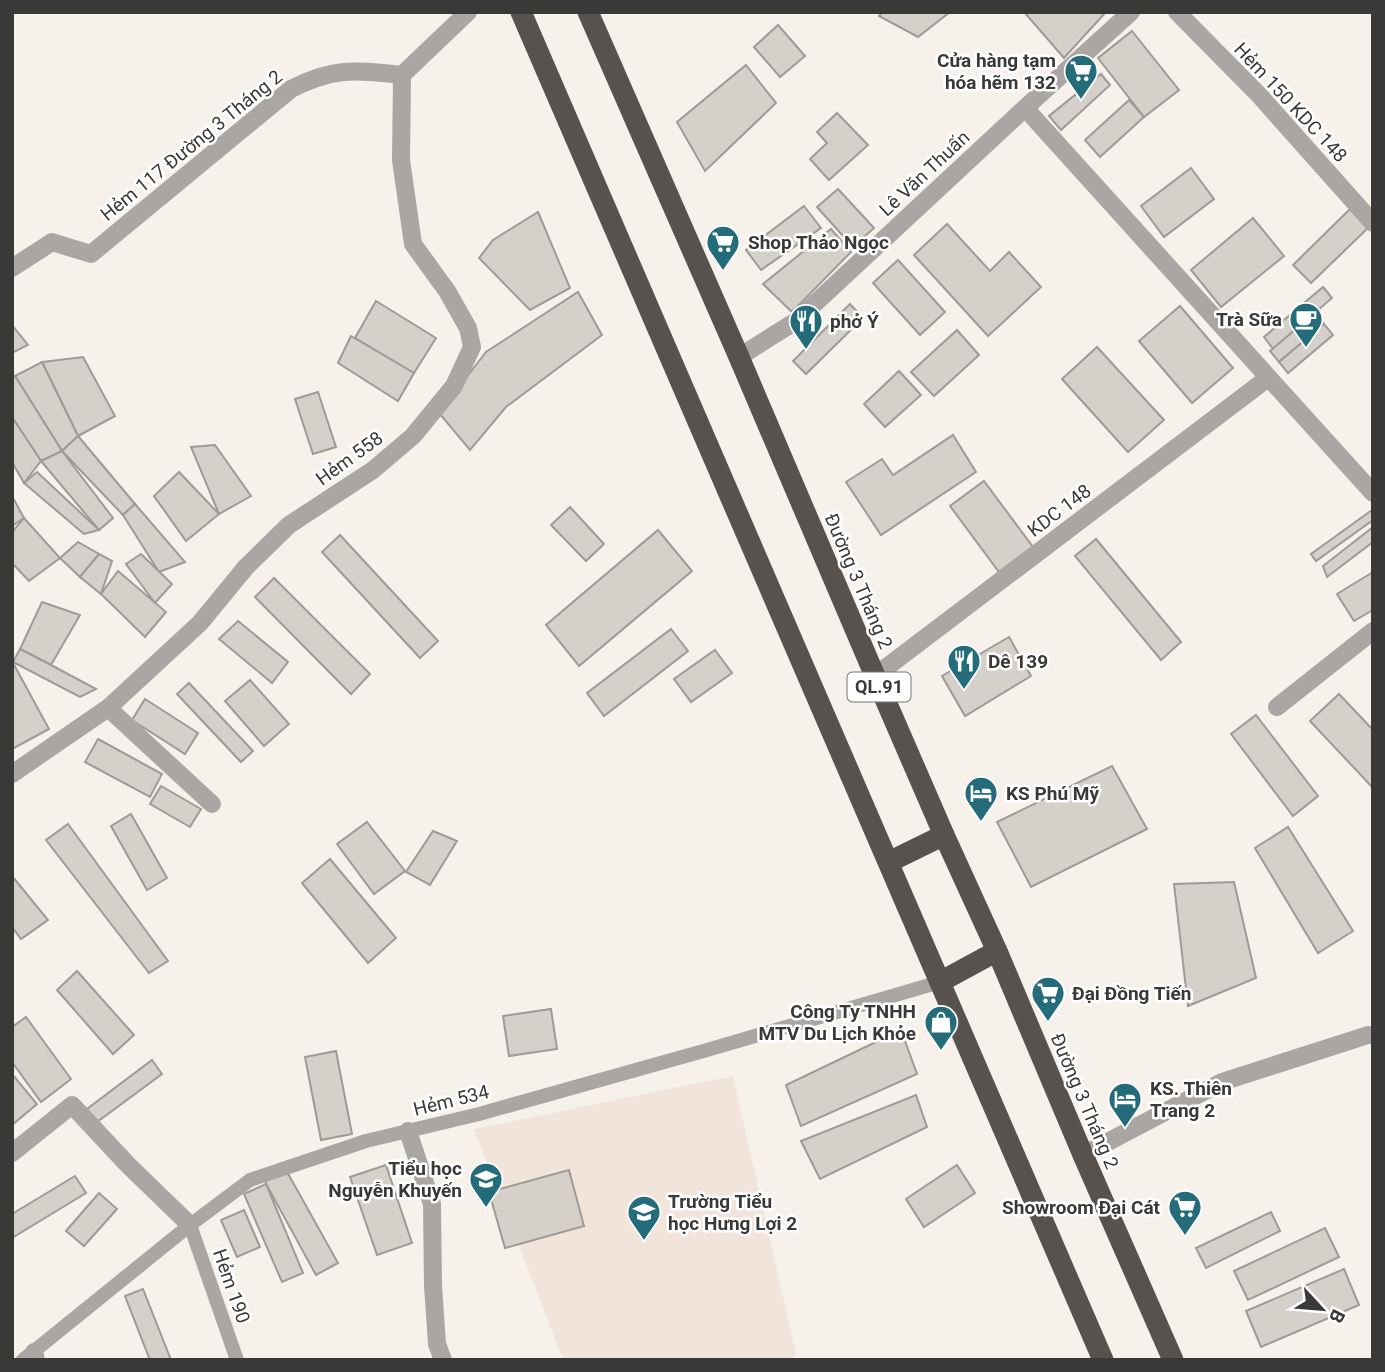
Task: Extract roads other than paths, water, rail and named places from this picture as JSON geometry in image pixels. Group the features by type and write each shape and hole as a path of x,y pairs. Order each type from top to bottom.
{"highway":[{"name":"QL.91","path":"522,12 1103,1360"},
{"name":"Đường 3 Tháng 2","path":"589,12 1173,1360"},
{"path":"889,862 944,835"},
{"path":"940,982 997,951"}],"street":[{"path":"402,75 468,12"},
{"name":"Lê Văn Thuấn","path":"739,357 796,321 1131,12"},
{"name":"Hẻm 150 KDC 148","path":"1177,12 1259,95 1373,223"},
{"name":"Hẻm 117 Đường 3 Tháng 2","path":"12,268 52,242 91,254 290,89 314,78 349,71 402,75"},
{"name":"Hẻm 558","path":"12,774 108,708 200,623 246,567 289,526 373,470 413,436 454,386 472,347 468,328 447,291 413,244 401,160 402,75"},
{"path":"1025,108 1373,493"},
{"name":"KDC 148","path":"875,676 1268,378"},
{"path":"1277,707 1373,631"},
{"path":"108,708 212,804"},
{"path":"1083,1155 1222,1082 1368,1035"},
{"path":"12,1153 72,1105 128,1166 190,1225"},
{"path":"408,1131 432,1203 437,1344 443,1360"}],"lane":[{"name":"Hẻm 534","path":"31,1357 190,1225 250,1180 366,1141 479,1114 940,982"},
{"name":"Hẻm 190","path":"190,1225 237,1360"}],"place":[{"name":"Cửa hàng tạm hóa hẽm 132","path":"1081,101"},
{"name":"Shop Thảo Ngọc","path":"723,272"},
{"name":"Trà Sữa","path":"1306,349"},
{"name":"phở Ý","path":"806,351"},
{"name":"Dê 139","path":"964,691"},
{"name":"KS Phú Mỹ","path":"981,823"},
{"name":"Đại Đồng Tiến","path":"1048,1023"},
{"name":"Công Ty TNHH MTV Du Lịch Khỏe","path":"941,1052"},
{"name":"KS. Thiên Trang 2","path":"1125,1129"},
{"name":"Tiểu học Nguyễn Khuyến","path":"486,1209"},
{"name":"Showroom Đại Cát","path":"1185,1237"},
{"name":"Trường Tiểu học Hưng Lợi 2","path":"644,1242"}]}
